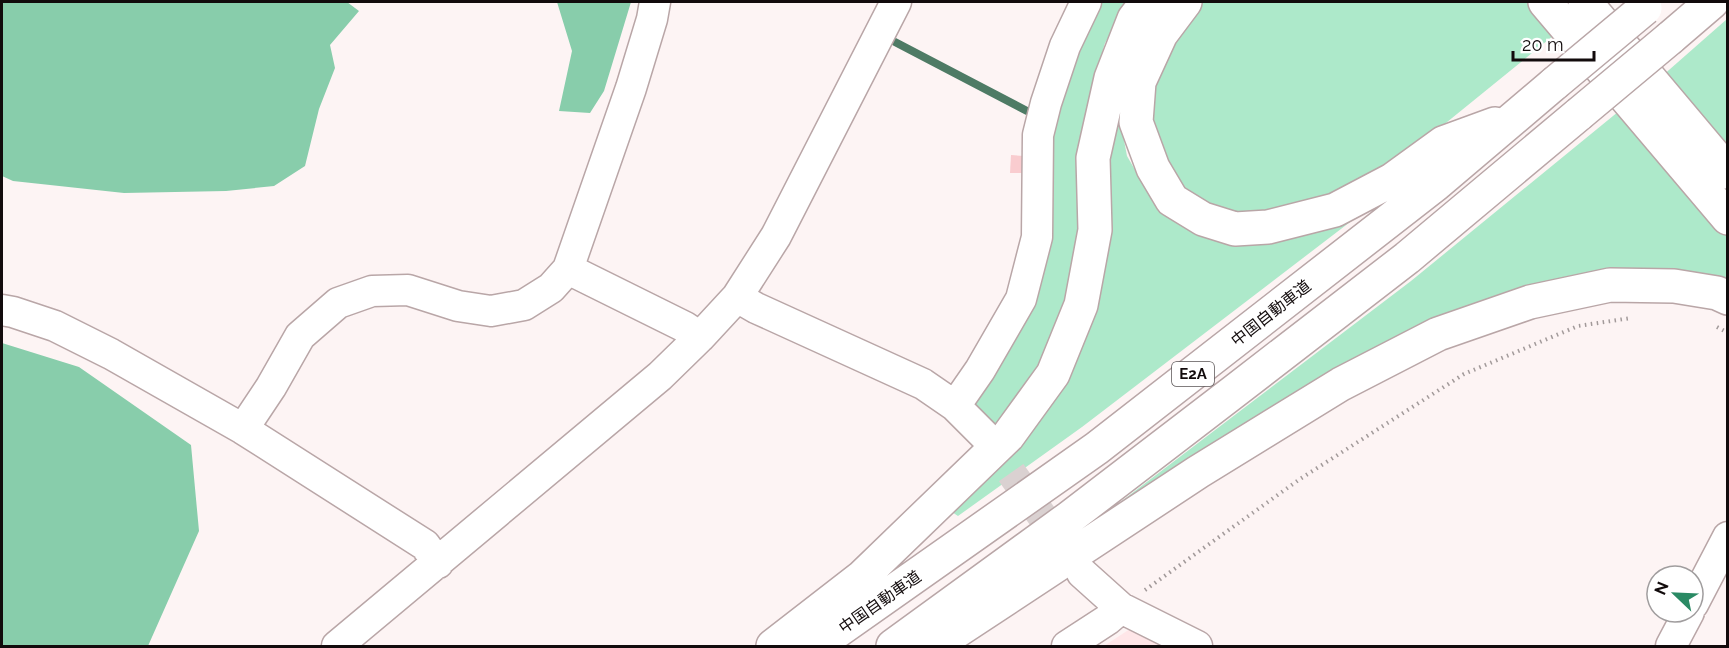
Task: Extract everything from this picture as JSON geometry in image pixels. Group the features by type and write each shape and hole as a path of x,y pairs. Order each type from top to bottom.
{"highway":[{"path":"773,646 862,577 1008,436 1053,375 1081,305 1095,230 1093,158 1111,78 1134,19 1147,2"},
{"path":"1185,2 1161,34 1139,82 1136,122 1153,168 1172,200 1203,219 1235,229 1268,227 1335,210 1392,180 1443,143 1514,118"},
{"path":"1545,2 1728,218"},
{"path":"1585,2 1728,172"},
{"name":"E2A","path":"893,646 1069,518 1407,258 1712,2"},
{"name":"中国自動車道","path":"816,646 1097,448 1436,184 1648,5"},
{"path":"934,646 1217,460 1341,384 1438,334 1530,302 1610,285 1674,286 1717,293 1720,311"}],"street":[{"path":"243,429 271,387 300,336 338,303 372,291 408,290 458,306 491,311 524,305 550,288 568,269 631,88 655,2"},
{"path":"337,646 660,376 700,338 737,297 776,236 896,2"},
{"path":"955,406 980,370 1021,299 1036,237 1038,135 1065,46 1086,2"},
{"path":"568,269 684,327 700,338"},
{"path":"737,297 756,308 923,384 955,406 985,436"},
{"path":"2,310 55,326 111,354 243,429 425,545 438,563"},
{"path":"1705,581 1728,537"},
{"path":"1082,573 1120,608 1197,646"},
{"path":"1066,646 1107,620 1120,608"},
{"path":"1671,646 1683,624"}],"path":[{"path":"1720,311 1728,333"},
{"path":"1120,608 1300,479 1464,374 1578,326 1640,316"}],"shaded area":[{"path":"1130,629 1163,646 1104,646"}],"green space":[{"path":"2,2 347,2 359,11 330,45 335,68 319,109 305,166 274,186 226,191 124,193 13,181 2,176"},
{"path":"557,2 631,2 604,91 590,113 559,111 572,51"},
{"path":"1094,2 1128,2 1105,43 1095,76 1076,271 1048,352 1026,392 993,431 975,411 974,398 1015,327 1046,142"},
{"path":"1194,2 1530,2 1558,32 1420,144 1382,168 1319,200 1289,209 1241,214 1206,204 1184,187 1163,163 1152,135 1151,86 1161,61"},
{"path":"1727,19 1727,158 1661,77"},
{"path":"1624,107 1727,232 1727,285 1593,274 1085,529 1411,281"},
{"path":"1118,109 1127,156 1149,194 1178,218 1351,216 1354,219 1082,427 958,516 952,512 1031,427 1108,154"},
{"path":"2,343 79,367 191,445 199,531 148,646 2,646"}],"building":[{"path":"1011,155 1024,156 1024,173 1010,173"}],"waterway":[{"path":"895,42 1027,111"}],"tunnel":[{"path":"985,436 1067,551"}]}
